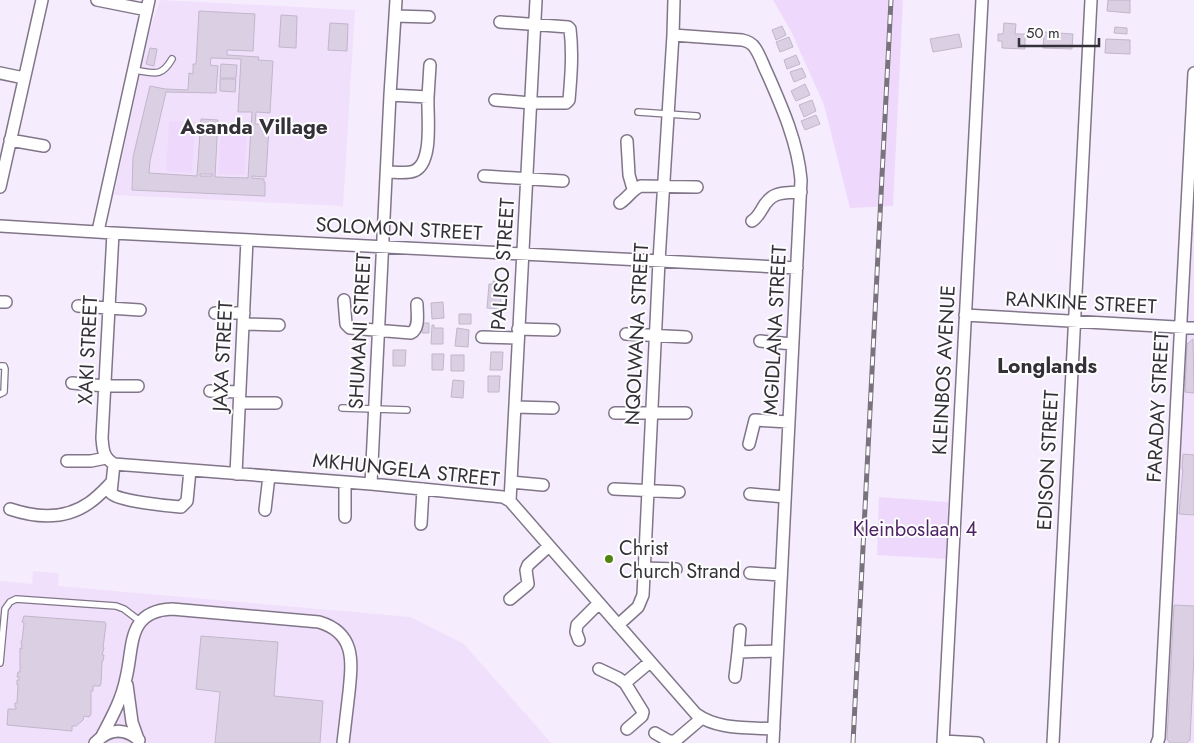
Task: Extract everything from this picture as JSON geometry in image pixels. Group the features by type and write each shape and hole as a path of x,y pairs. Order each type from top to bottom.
{"street":[{"path":"0,187 3,159 10,140 42,0"},
{"path":"97,0 148,5 98,231"},
{"name":"SHUMANI STREET","path":"371,484 396,0"},
{"name":"PALISO STREET","path":"510,501 536,0"},
{"path":"673,35 674,0"},
{"name":"KLEINBOS AVENUE","path":"943,742 982,0"},
{"name":"EDISON STREET","path":"1052,743 1091,0"},
{"path":"396,16 430,18"},
{"path":"495,100 566,103 569,100 571,70 570,29 565,26 500,22"},
{"name":"NQOLWANA STREET","path":"618,625 640,604 642,595 673,35"},
{"name":"MGIDLANA STREET","path":"673,35 742,40 755,48 777,95 800,166 801,192 773,743"},
{"path":"387,172 412,172 424,163 427,149 430,65"},
{"path":"0,73 24,78"},
{"name":"FARADAY STREET","path":"1157,743 1159,738 1194,73"},
{"path":"390,95 428,97"},
{"path":"10,140 44,146"},
{"path":"627,141 629,175 633,189"},
{"path":"484,176 563,181"},
{"path":"620,203 628,198 633,189 641,186 664,188 697,187"},
{"path":"752,221 759,215 773,195 801,192"},
{"name":"SOLOMON STREET","path":"0,226 797,268"},
{"name":"XAKI STREET","path":"112,233 102,438 102,450 110,461 112,482"},
{"name":"JAXA STREET","path":"236,474 247,240"},
{"path":"344,300 345,319 348,326 352,329 413,332 417,324 417,304"},
{"path":"78,306 140,310"},
{"path":"214,313 278,325"},
{"name":"RANKINE STREET","path":"965,315 1194,328"},
{"path":"482,336 554,330"},
{"path":"626,334 686,337"},
{"path":"760,341 793,344"},
{"path":"72,383 138,386"},
{"path":"210,391 240,398 276,402"},
{"path":"514,407 553,408"},
{"path":"616,413 686,414"},
{"path":"749,444 756,420 789,422"},
{"name":"MKHUNGELA STREET","path":"67,461 110,461 190,470 371,484 503,497 510,501 690,708 702,718 724,726 774,729"},
{"path":"112,482 111,493 115,497 181,507 187,501 190,470"},
{"path":"265,510 268,476"},
{"path":"10,510 34,516 59,516 76,511 90,503 112,482"},
{"path":"345,482 345,517"},
{"path":"511,482 543,484"},
{"path":"421,524 423,489"},
{"path":"614,489 679,492"},
{"path":"750,494 785,497"},
{"path":"510,599 528,584 526,570 528,565 549,546"},
{"path":"644,568 676,569"},
{"path":"750,574 781,575"},
{"path":"579,640 576,632 577,625 599,604"},
{"path":"96,741 115,713 126,678 132,639 141,622 152,614 172,610 319,622 331,627 346,642 351,656 344,743"},
{"path":"735,677 740,630"},
{"path":"738,652 778,651"},
{"path":"625,683 650,662"},
{"path":"600,669 625,683 643,712 642,716 627,729"},
{"path":"126,678 129,709 140,741"},
{"path":"655,733 669,741 682,741 702,718"},
{"path":"96,741 111,732 121,730 130,733 140,741"},
{"path":"943,742 978,743"}],"lane":[{"path":"134,70 155,74 162,72 172,59"},
{"path":"638,112 697,116"},
{"path":"0,366 4,366 5,369 4,392 0,394"},
{"path":"342,408 407,410"},
{"path":"0,663 5,609 16,598 116,606 124,609 141,622"}],"shaded area":[{"path":"160,0 355,10 343,206 114,195 149,33"},
{"path":"1194,53 1194,743 1157,743 1160,725"},
{"path":"33,571 59,573 58,586 410,617 464,644 551,743 0,743 0,581 32,584"}],"green space":[{"path":"773,0 903,0 893,206 850,208 824,105 791,31"},
{"path":"169,121 195,122 192,173 166,171"},
{"path":"221,123 247,125 245,175 218,174"},
{"name":"Kleinboslaan 4","path":"879,497 948,502 946,559 877,555"}],"building":[{"path":"1108,0 1130,0 1130,13 1107,11"},
{"path":"199,11 255,14 253,51 227,50 227,55 259,57 258,60 273,61 270,113 256,112 255,124 269,125 266,177 252,176 252,178 264,179 265,196 132,190 133,157 150,86 188,90 189,73 193,74 193,64 196,64","holes":["211,58 241,59 238,112 252,112 248,178 215,177 218,120 201,119 197,176 149,173 166,92 216,93 218,66 210,65","200,174 212,174 212,176 200,176"]},
{"path":"281,15 297,16 296,48 279,47"},
{"path":"330,23 348,24 347,51 328,50"},
{"path":"1004,23 1016,24 1015,34 1025,34 1025,49 1002,48 1002,41 998,41 998,34 1003,34"},
{"path":"782,26 786,35 776,40 772,30"},
{"path":"1115,27 1127,28 1127,34 1114,33"},
{"path":"1044,32 1073,34 1072,49 1043,48"},
{"path":"959,34 962,47 933,52 930,39"},
{"path":"789,37 793,47 780,52 776,42"},
{"path":"1106,39 1130,40 1130,54 1105,53"},
{"path":"150,48 157,49 154,66 146,64"},
{"path":"796,55 800,64 787,69 784,60"},
{"path":"221,64 237,65 236,78 220,78"},
{"path":"802,68 806,77 794,82 790,72"},
{"path":"220,79 236,79 235,92 220,91"},
{"path":"805,84 810,95 796,101 791,91"},
{"path":"812,100 816,111 804,117 799,105"},
{"path":"816,115 820,124 805,130 801,121"},
{"path":"493,281 502,285 500,309 487,308 489,284 493,284"},
{"path":"443,302 444,318 432,319 431,303"},
{"path":"459,314 471,314 471,324 459,324"},
{"path":"423,323 429,323 429,333 422,333"},
{"path":"432,325 434,325 434,328 443,328 443,344 431,344"},
{"path":"457,328 469,330 468,347 455,346"},
{"path":"1193,339 1194,393 1185,392 1187,344"},
{"path":"393,350 406,350 405,366 393,366"},
{"path":"491,352 503,352 502,370 490,370"},
{"path":"432,354 444,354 443,370 432,370"},
{"path":"451,355 464,355 464,371 451,371"},
{"path":"488,376 500,376 499,392 488,392"},
{"path":"453,380 464,381 463,398 451,397"},
{"path":"1183,454 1194,455 1194,515 1179,514"},
{"path":"1174,605 1194,606 1190,740 1186,743 1170,743 1167,739"},
{"path":"24,616 105,622 106,624 101,684 100,686 93,686 93,691 91,691 91,714 89,717 84,716 83,720 76,726 72,726 72,731 7,725 8,709 16,709 15,703 17,703 17,680 19,680 19,677 17,677 18,672 20,672 20,648 22,649 21,641 24,623 22,622"},
{"path":"201,636 278,642 274,696 323,701 320,743 215,743 220,692 196,689"}],"railway":[{"path":"853,743 891,0"}],"place":[{"name":"Christ Church Strand","path":"609,559"}],"district":[{"name":"Asanda Village","path":"254,127"},
{"name":"Longlands","path":"1047,366"}]}
